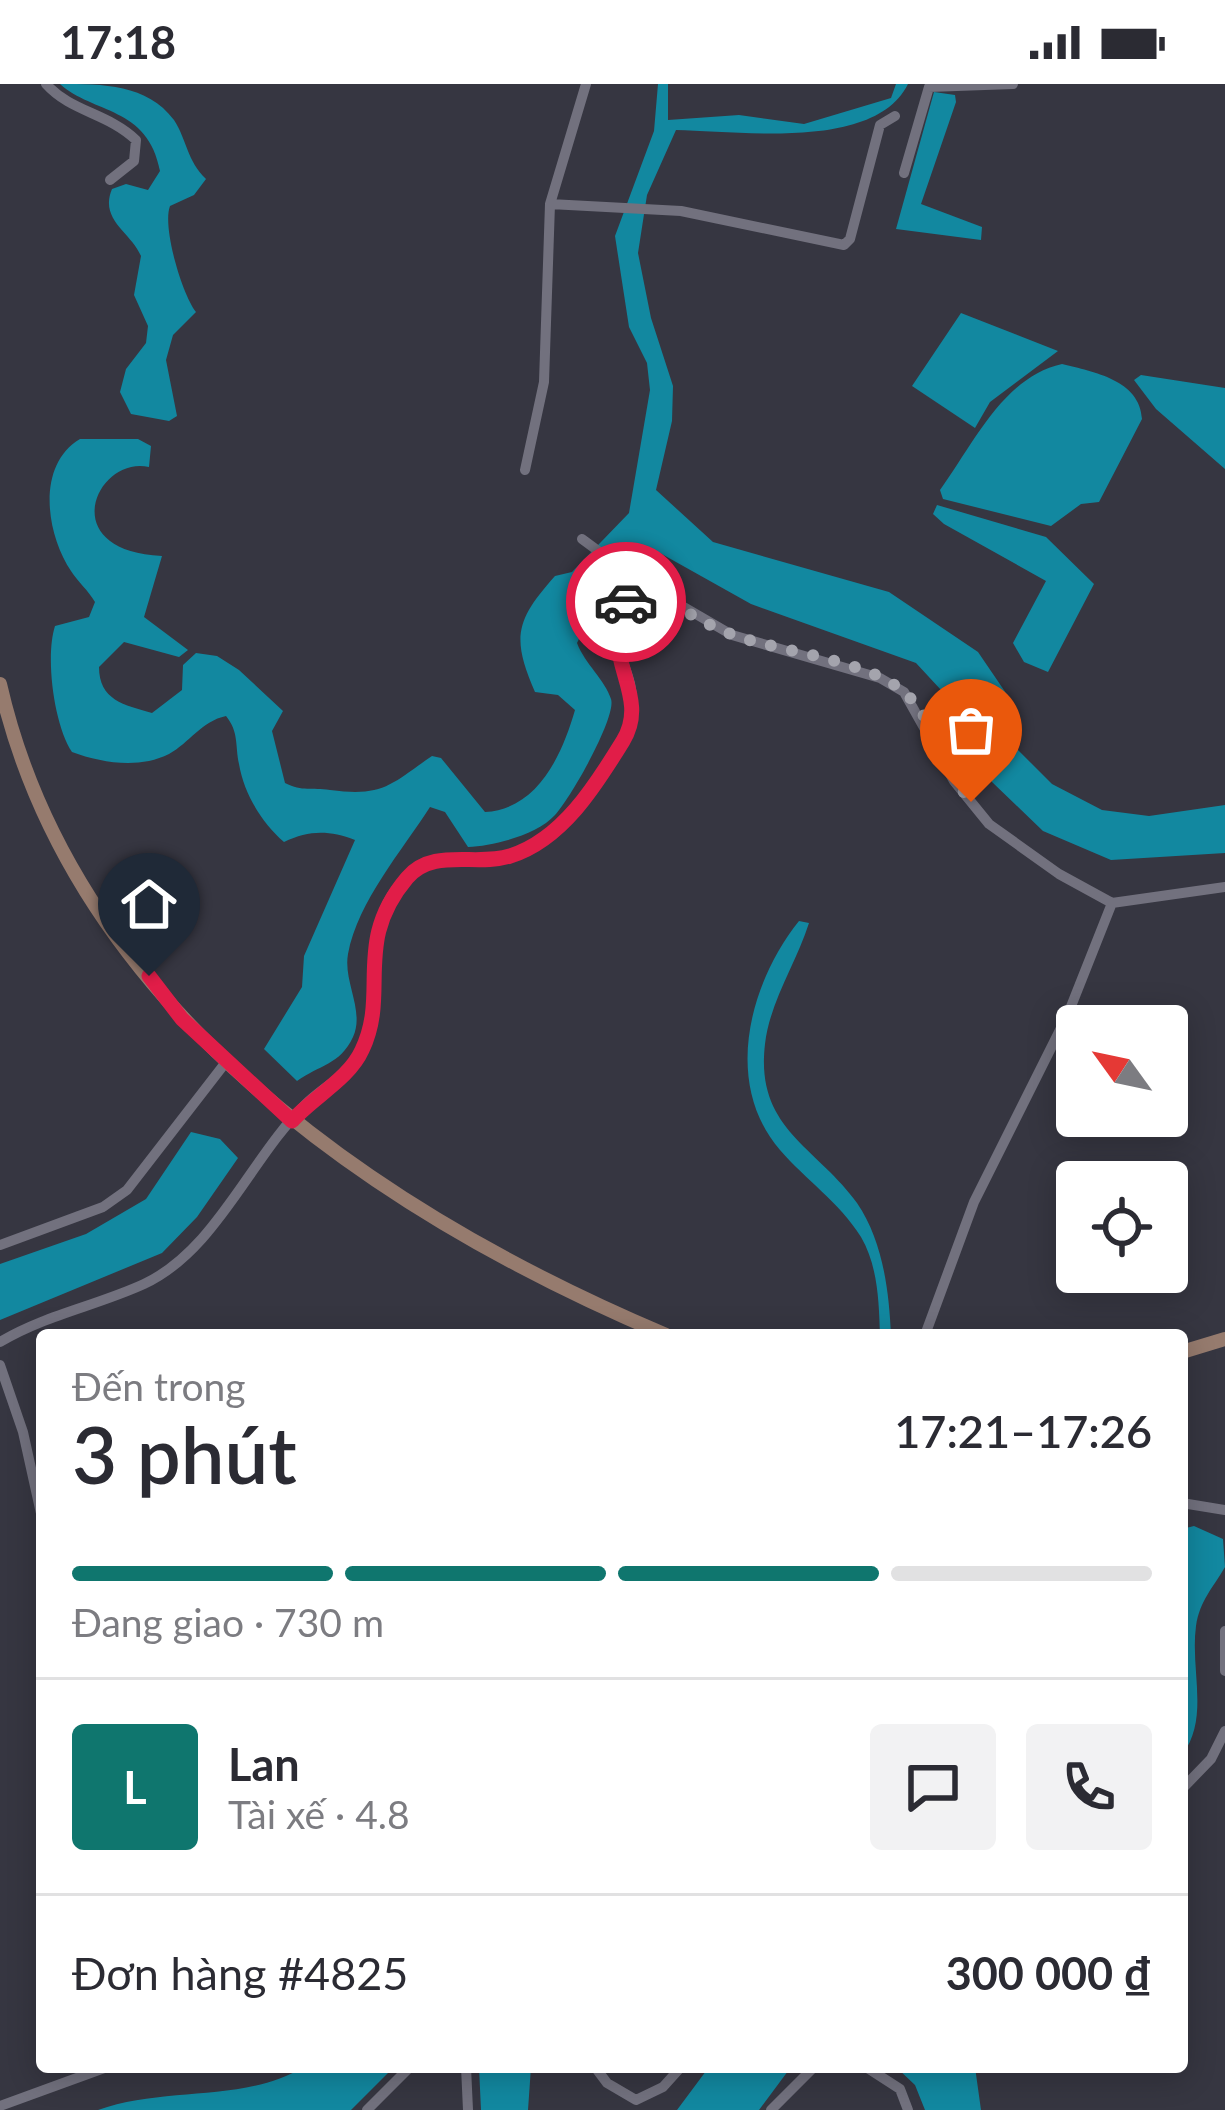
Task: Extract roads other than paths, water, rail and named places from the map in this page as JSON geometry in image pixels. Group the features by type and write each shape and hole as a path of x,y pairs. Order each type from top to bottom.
{"street":[{"path":"46,84 69,104 112,120 136,140 134,161 110,180"},
{"path":"525,470 544,382 550,204 586,84"},
{"path":"904,173 929,87 1013,84"},
{"path":"550,204 644,207 746,221 847,244 880,125 895,116"},
{"path":"587,542 639,581 732,635 880,678 904,692 954,781 989,824 1059,874 1112,903 1225,887"},
{"path":"0,1342 146,1283 178,1260 292,1121 361,1054 373,1018 375,937 410,873 435,860 493,861 516,855 542,840 595,787 629,724 632,700 614,642 622,610 639,581"},
{"path":"0,684 14,744 68,864 182,1019 292,1121 479,1246 653,1329"},
{"path":"927,1329 974,1202 1068,1013 1112,903"},
{"path":"0,1245 103,1207 127,1190 226,1062"},
{"path":"1188,1350 1225,1339"},
{"path":"0,1365 23,1432 36,1491"},
{"path":"1188,1504 1225,1510"},
{"path":"1225,1631 1225,1671"},
{"path":"1188,1783 1211,1759 1225,1731"},
{"path":"0,2106 91,2073"},
{"path":"367,2110 404,2073"},
{"path":"466,2073 468,2110"},
{"path":"600,2073 636,2100 663,2087 676,2073"},
{"path":"771,2110 808,2073"},
{"path":"875,2073 900,2089 908,2110"}],"water":[{"path":"60,84 123,88 151,99 174,120 206,179 194,195 170,206 168,216 175,260 196,312 173,335 166,360 177,416 169,421 131,414 120,392 126,369 146,343 148,326 134,295 141,256 113,217 109,200 112,189 126,184 148,190 160,171 154,150 132,123"},
{"path":"658,84 668,84 668,120 739,115 804,124 891,98 896,84 908,84 891,105 867,120 837,128 768,134 676,130 647,195 638,253 651,318 673,386 672,421 656,490 713,542 889,592 978,652 1010,699 1017,749 1052,784 1102,810 1149,816 1225,805 1225,853 1111,860 1043,831 992,782 954,704 916,663 751,604 651,548 611,574 577,643 608,692 611,708 591,758 562,806 526,834 468,847 445,812 430,807 382,877 353,934 347,965 357,1017 353,1037 335,1059 297,1081 264,1049 302,987 304,956 355,840 319,833 284,842 261,817 245,786 235,733 226,716 210,722 169,754 145,762 108,761 72,752 56,708 52,639 55,626 89,617 95,602 62,556 51,520 51,482 57,465 80,439 138,439 151,446 149,467 130,467 102,489 95,505 96,522 107,538 128,550 162,556 144,617 188,650 179,657 124,642 99,667 108,694 152,713 182,690 183,665 196,653 217,656 283,711 272,731 285,783 348,792 374,790 432,756 441,758 485,812 520,801 555,761 575,710 558,695 535,692 520,643 525,618 555,576 572,572 629,513 650,390 647,363 629,327 615,236 654,131"},
{"path":"934,92 955,95 956,102 921,204 982,227 981,240 896,229"},
{"path":"961,313 1058,351 990,402 975,428 912,386"},
{"path":"1062,364 1113,380 1139,406 1142,419 1099,502 1081,504 1051,526 943,499 940,490 991,415 1023,383"},
{"path":"1141,375 1225,388 1225,469 1156,409 1134,380"},
{"path":"937,505 1046,537 1094,584 1048,672 1024,662 1013,643 1046,581 944,524 933,514"},
{"path":"799,921 809,923 772,1013 765,1044 769,1097 792,1134 841,1183 866,1218 883,1267 890,1329 880,1329 874,1272 861,1237 780,1150 762,1123 752,1095 749,1033 767,973"},
{"path":"191,1132 220,1139 238,1158 197,1217 162,1253 0,1320 0,1264 86,1234 146,1199"},
{"path":"1188,1528 1223,1539 1225,1567 1198,1617 1197,1710 1188,1744"},
{"path":"291,2073 388,2073 351,2110 98,2110 150,2098 256,2086"},
{"path":"479,2073 531,2073 528,2110 481,2110"},
{"path":"705,2073 787,2073 759,2110 677,2110"},
{"path":"902,2073 976,2073 981,2110 925,2110 915,2085"}]}
